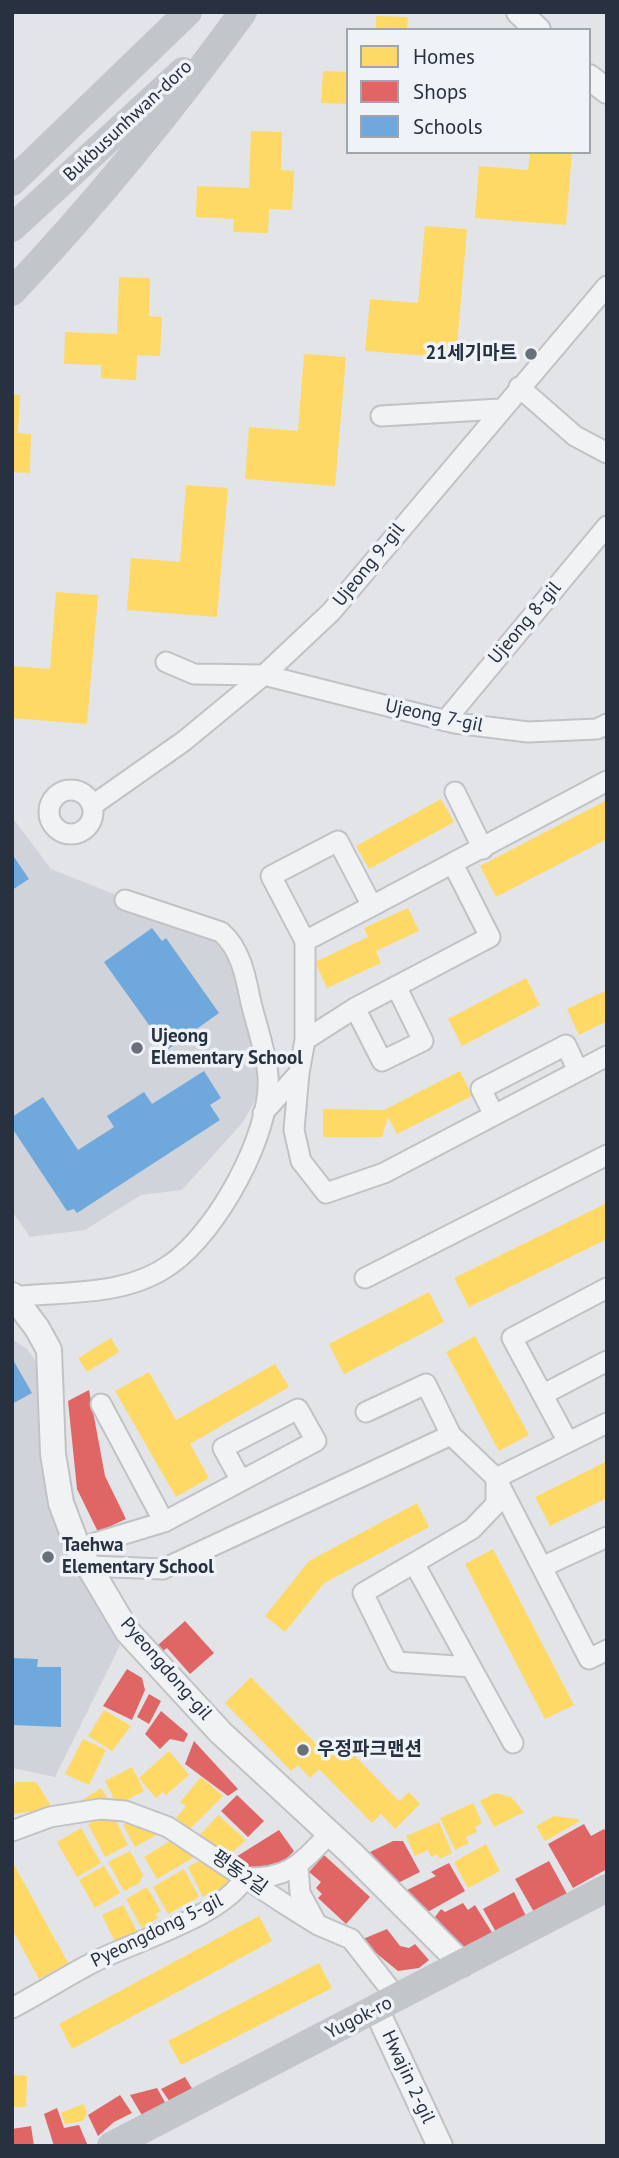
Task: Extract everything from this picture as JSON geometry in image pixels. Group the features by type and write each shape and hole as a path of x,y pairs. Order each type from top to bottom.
{"main road":[{"name":"Bukbusunhwan-doro","path":"12,182 188,12"},
{"name":"Bukbusunhwan-doro","path":"12,228 150,103 243,12"},
{"path":"12,292 80,220 128,162 243,12"},
{"name":"Yugok-ro","path":"111,2146 607,1888"}],"street":[{"path":"519,12 536,28"},
{"path":"591,79 607,91"},
{"name":"Ujeong 9-gil","path":"93,805 184,741 264,675 331,612 500,409 607,286"},
{"path":"519,387 575,436 607,453"},
{"path":"381,416 500,409"},
{"name":"Ujeong 8-gil","path":"445,720 607,526"},
{"name":"Ujeong 7-gil","path":"166,662 194,674 264,675 445,720 528,732 597,729 607,724"},
{"path":"305,942 607,781"},
{"path":"455,792 483,849"},
{"path":"372,906 338,841 271,876 305,942 305,1040 294,1130 301,1161 326,1193 384,1173 607,1056"},
{"path":"305,1040 355,1008 490,937 453,864"},
{"path":"13,1296 118,1289 169,1266 197,1243 220,1213 242,1169 263,1114 268,1077 245,977 232,941 221,932 125,900"},
{"path":"355,1008 382,1062 423,1041 396,986"},
{"path":"494,1115 481,1089 566,1045 578,1071"},
{"path":"263,1114 299,1073"},
{"path":"365,1278 607,1155"},
{"path":"568,1442 512,1338 607,1288"},
{"name":"Pyeongdong-gil","path":"13,1296 37,1328 49,1350 53,1454 61,1503 84,1557 127,1631 222,1733 330,1833 462,1964"},
{"path":"544,1394 607,1361"},
{"path":"366,1412 426,1384 452,1435 496,1478 589,1659 607,1650"},
{"path":"101,1404 164,1522"},
{"path":"84,1557 164,1522 242,1481 316,1441 298,1409 223,1448 242,1481"},
{"path":"496,1478 607,1423"},
{"path":"84,1557 163,1569 452,1435"},
{"path":"471,1667 397,1662 363,1593 415,1565 472,1529 496,1504 496,1478"},
{"path":"542,1567 607,1537"},
{"path":"415,1565 513,1743"},
{"name":"평동2길","path":"12,1820 100,1809 142,1816 193,1841 318,1925 351,1939 387,2003"},
{"name":"평동2길","path":"12,1831 50,1817"},
{"path":"245,1878 269,1879 298,1866 330,1833"},
{"path":"298,1866 300,1893 318,1925"},
{"name":"Pyeongdong 5-gil","path":"12,2008 93,1962 215,1905 236,1892 245,1878"},
{"name":"Hwajin 2-gil","path":"387,2003 440,2146"}],"shaded area":[{"name":"Ujeong Elementary School","path":"12,817 51,869 232,941 268,1077 243,1122 182,1190 141,1195 85,1230 30,1237 12,1211"},
{"name":"Taehwa Elementary School","path":"12,1339 27,1349 49,1379 61,1504 127,1631 55,1777 12,1768"}],"building: Homes":[{"path":"376,16 408,17 407,28 376,28"},
{"path":"323,71 346,72 346,104 321,103"},
{"path":"251,131 282,132 281,170 294,171 292,210 269,209 268,233 233,232 234,219 196,217 197,186 249,188"},
{"path":"530,154 572,154 566,225 475,218 479,166 528,170"},
{"path":"425,226 467,229 456,358 365,351 370,299 418,303"},
{"path":"119,277 150,278 149,316 162,317 160,356 137,355 136,380 101,378 101,365 64,364 65,332 117,334"},
{"path":"304,354 346,357 335,486 245,479 249,427 298,431"},
{"path":"12,395 20,395 18,433 31,434 30,473 12,472"},
{"path":"186,485 228,488 217,617 127,610 131,558 180,562"},
{"path":"56,592 98,595 87,724 12,718 12,666 50,669"},
{"path":"441,799 454,822 369,869 356,846"},
{"path":"607,800 607,839 496,897 480,866"},
{"path":"408,908 419,931 376,951 381,963 327,988 315,962 368,937 364,928"},
{"path":"526,978 540,1005 462,1046 448,1019"},
{"path":"607,990 607,1021 579,1035 567,1009"},
{"path":"460,1071 472,1096 397,1134 388,1117 382,1137 323,1137 323,1109 384,1110"},
{"path":"607,1203 607,1239 469,1307 454,1278"},
{"path":"429,1292 444,1322 344,1374 329,1344"},
{"path":"475,1336 529,1435 499,1451 446,1352"},
{"path":"111,1338 119,1352 87,1372 78,1358"},
{"path":"275,1364 289,1387 190,1444 209,1478 176,1497 115,1391 149,1372 176,1420"},
{"path":"607,1461 607,1498 550,1526 535,1497"},
{"path":"417,1503 429,1527 324,1583 285,1632 265,1616 309,1561"},
{"path":"493,1549 574,1705 545,1719 465,1564"},
{"name":"우정파크맨션","path":"251,1677 317,1745 324,1738 339,1754 346,1747 399,1801 409,1792 420,1804 395,1829 381,1814 372,1823 319,1769 310,1778 298,1765 291,1771 225,1703"},
{"path":"104,1710 131,1726 112,1751 88,1736"},
{"path":"83,1739 106,1750 89,1785 65,1774"},
{"path":"169,1751 189,1775 166,1795 163,1792 156,1798 139,1778"},
{"path":"132,1767 144,1791 117,1805 105,1781"},
{"path":"201,1777 223,1796 189,1830 176,1818 186,1806 180,1802"},
{"path":"16,1782 36,1782 53,1809 12,1814 12,1789"},
{"path":"101,1788 112,1805 76,1804"},
{"path":"495,1793 511,1797 524,1812 494,1827 480,1801"},
{"path":"473,1803 482,1823 475,1827 477,1832 466,1837 469,1843 455,1850 440,1818"},
{"path":"218,1815 246,1840 227,1857 199,1836"},
{"path":"103,1816 116,1821 128,1845 105,1857 88,1824"},
{"path":"554,1816 580,1821 545,1841 536,1826"},
{"path":"135,1819 153,1826 158,1834 135,1847 123,1825"},
{"path":"439,1822 452,1853 439,1859 438,1854 431,1857 428,1850 415,1856 406,1836"},
{"path":"81,1828 101,1863 77,1877 57,1842"},
{"path":"170,1841 196,1849 199,1854 157,1879 144,1857"},
{"path":"486,1844 500,1871 468,1888 454,1862"},
{"path":"130,1851 143,1875 139,1883 124,1891 108,1862"},
{"path":"206,1857 234,1881 203,1897 188,1867"},
{"path":"12,1861 68,1963 39,1979 12,1929"},
{"path":"104,1866 120,1893 95,1908 79,1880"},
{"path":"184,1869 199,1897 168,1914 153,1887"},
{"path":"147,1887 161,1911 156,1914 158,1918 142,1928 126,1899"},
{"path":"123,1905 137,1931 115,1942 102,1915"},
{"path":"259,1916 272,1941 72,2049 59,2024"},
{"path":"319,1963 332,1988 181,2065 168,2041"},
{"path":"12,2075 27,2076 26,2107 12,2107"},
{"path":"83,2104 87,2112 83,2121 65,2124 61,2113"}],"building: Shops":[{"path":"89,1390 105,1476 126,1519 98,1532 77,1489 68,1401"},
{"path":"185,1621 214,1653 190,1674 167,1648 163,1651 158,1645"},
{"path":"127,1669 142,1678 145,1690 132,1720 103,1706"},
{"path":"149,1694 161,1701 149,1724 137,1717"},
{"path":"161,1711 188,1734 184,1742 170,1739 160,1749 145,1734"},
{"path":"194,1741 238,1789 228,1796 185,1764"},
{"path":"237,1795 264,1821 248,1837 221,1811"},
{"path":"584,1824 591,1836 604,1829 607,1833 607,1869 573,1888 548,1844"},
{"path":"279,1830 294,1851 274,1872 250,1875 231,1860"},
{"path":"393,1841 403,1841 420,1872 398,1883 370,1852"},
{"path":"324,1855 370,1897 346,1924 318,1898 322,1894 316,1888 321,1882 309,1872"},
{"path":"549,1861 567,1894 534,1912 515,1879"},
{"path":"449,1863 465,1891 424,1914 405,1891 436,1876 431,1872"},
{"path":"514,1892 526,1916 496,1932 483,1909"},
{"path":"463,1903 468,1910 475,1905 493,1934 465,1949 435,1917 441,1909 445,1912"},
{"path":"387,1929 400,1946 409,1948 415,1944 429,1960 419,1968 398,1971 371,1949 362,1950 363,1939"},
{"path":"185,2077 193,2090 170,2102 161,2089"},
{"path":"157,2088 166,2104 143,2117 130,2095"},
{"path":"120,2095 132,2113 114,2122 98,2136 88,2115"},
{"path":"57,2108 64,2128 79,2125 88,2146 54,2146 44,2114"},
{"path":"31,2126 34,2146 12,2146 12,2129"}],"building: Schools":[{"path":"12,854 29,879 12,890"},
{"path":"152,928 162,941 166,938 219,1013 167,1050 104,962"},
{"path":"204,1071 221,1098 210,1105 220,1120 77,1213 74,1209 67,1211 12,1128 12,1117 43,1097 78,1150 114,1127 107,1116 144,1092 152,1104"},
{"path":"12,1358 32,1393 12,1404"},
{"path":"12,1658 38,1659 37,1667 61,1667 61,1727 12,1725"}],"place":[{"name":"21세기마트","path":"531,354"},
{"name":"Ujeong Elementary School","path":"137,1048"},
{"name":"Taehwa Elementary School","path":"48,1557"},
{"name":"우정파크맨션","path":"303,1750"}]}
